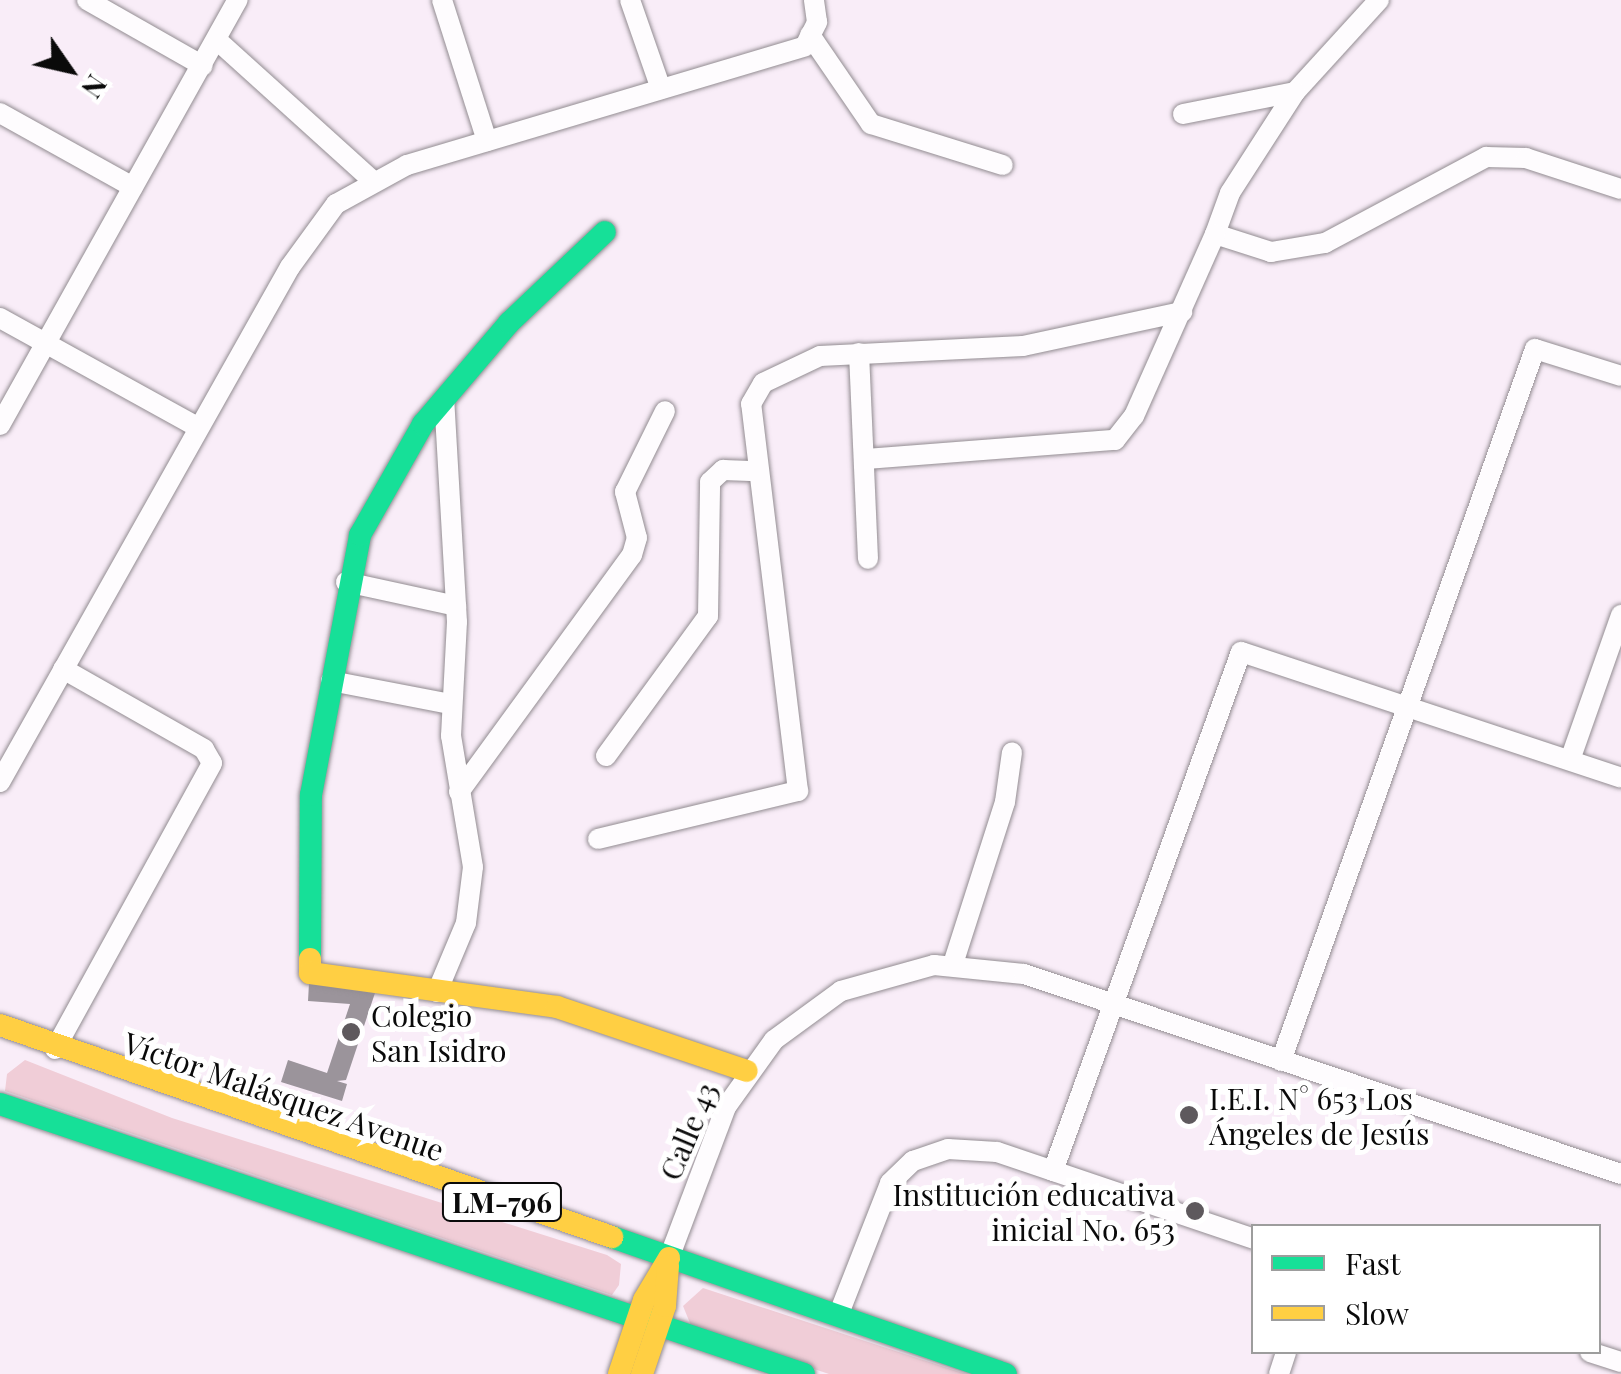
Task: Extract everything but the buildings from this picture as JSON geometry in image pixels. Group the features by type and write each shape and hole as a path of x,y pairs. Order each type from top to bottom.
{"main road":[{"path":"605,232 538,292 444,399 379,492 346,582 308,829 310,973 558,1008 748,1071"},
{"name":"Víctor Malásquez Avenue","path":"0,1025 56,1050 1006,1374"},
{"name":"LM-796","path":"0,1104 804,1374"},
{"path":"619,1374 648,1321 669,1258"},
{"path":"642,1374 648,1321"}],"street":[{"path":"87,0 203,66"},
{"path":"0,425 238,0"},
{"path":"442,0 487,141"},
{"path":"630,0 661,90"},
{"path":"0,782 314,228 372,180 487,141 760,64 804,46 810,35 814,0"},
{"path":"866,459 1114,440 1182,312 1230,192 1296,92 1379,0"},
{"path":"810,35 871,124 1003,165"},
{"path":"217,40 372,180"},
{"path":"1183,114 1296,92"},
{"path":"0,114 133,188"},
{"path":"1214,234 1271,252 1325,243 1486,157 1526,158 1621,189"},
{"path":"598,839 798,790 751,404 763,383 796,362 859,353 1023,346 1182,312"},
{"path":"0,318 199,428"},
{"path":"1281,1060 1535,349 1621,376"},
{"path":"859,353 868,559"},
{"path":"437,992 473,885 451,704 456,606 444,399"},
{"path":"459,792 632,555 636,538 625,492 665,411"},
{"path":"606,756 708,616 710,482 723,470 758,471"},
{"path":"346,582 456,606"},
{"path":"1570,760 1621,616"},
{"path":"1053,1171 1241,652 1410,702 1621,778"},
{"path":"56,1050 212,764 204,749 64,669"},
{"path":"331,681 451,704"},
{"path":"953,964 1005,802 1012,752"},
{"name":"Calle 43","path":"669,1258 718,1126 748,1071 788,1026 841,990 896,971 953,964 1024,974 1621,1174"},
{"path":"838,1316 877,1205 913,1161 964,1148 1053,1171 1251,1238"},
{"path":"1596,1354 1621,1362"}],"shaded area":[{"path":"25,1060 172,1118 607,1255 621,1264 619,1285 612,1295 5,1091 7,1074"},
{"path":"703,1288 966,1374 829,1374 692,1328 683,1306"}],"traffic: fast":[{"path":"310,959 311,795 360,535 423,424 509,323 605,232"},
{"path":"0,1104 804,1374"},
{"path":"612,1237 1006,1374"}],"traffic: slow":[{"path":"310,959 310,973 557,1007 747,1071"},
{"path":"0,1025 612,1237"},
{"path":"619,1374 644,1300 669,1258"},
{"path":"642,1374 665,1306 668,1266"}],"place":[{"name":"Colegio San Isidro","path":"351,1032"},
{"name":"I.E.I. N° 653 Los Ángeles de Jesús","path":"1189,1115"},
{"name":"Institución educativa inicial No. 653","path":"1195,1211"}]}
